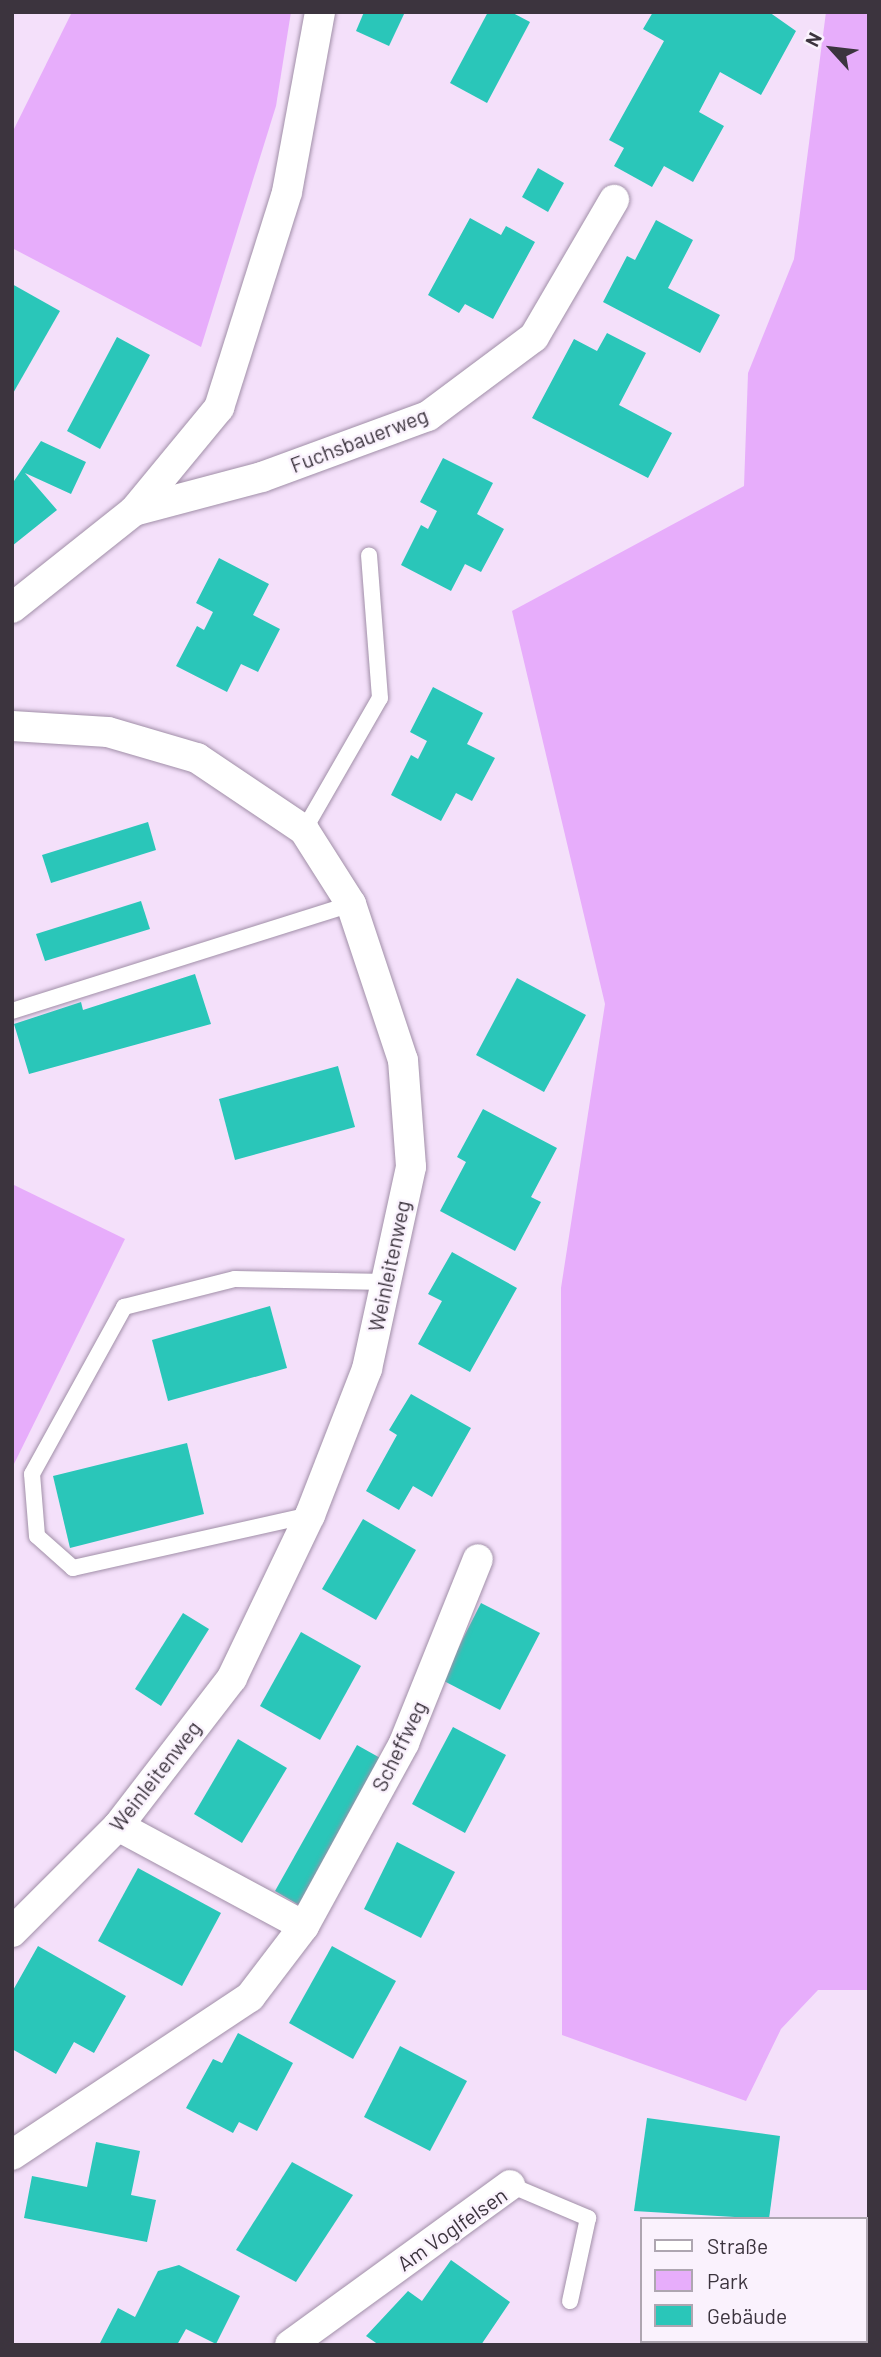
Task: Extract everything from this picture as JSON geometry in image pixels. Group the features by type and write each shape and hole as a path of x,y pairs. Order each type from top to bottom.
{"street":[{"name":"Fuchsbauerweg","path":"12,608 134,511 219,408 287,192 320,12"},
{"name":"Fuchsbauerweg","path":"134,511 262,477 428,416 534,337 614,200"},
{"name":"Weinleitenweg","path":"12,726 108,732 197,758 304,830 351,904 403,1060 411,1167 368,1369 310,1515 232,1678 118,1826 12,1932"},
{"name":"Scheffweg","path":"12,2155 250,1997 304,1926 404,1743 478,1559"},
{"path":"118,1826 304,1926"},
{"name":"Am Voglfelsen","path":"290,2345 510,2185"}],"lane":[{"path":"304,830 380,698 369,555"},
{"path":"12,1011 351,904"},
{"path":"310,1515 73,1568 37,1536 32,1474 124,1307 235,1279 386,1282"},
{"name":"Am Voglfelsen","path":"510,2185 588,2218 570,2301"}],"green space":[{"path":"72,12 291,12 276,106 201,347 12,248 12,133"},
{"path":"826,12 869,12 869,1990 818,1990 781,2029 746,2101 562,2035 561,1288 605,1004 512,611 744,486 748,373 794,259"},
{"path":"12,1184 125,1239 12,1468"}],"building":[{"path":"364,12 405,12 389,46 356,31"},
{"path":"488,12 511,12 530,22 487,103 450,83"},
{"path":"653,12 769,12 796,31 761,95 720,72 699,112 724,126 693,182 664,166 652,187 614,166 624,148 609,140 664,41 643,29"},
{"path":"538,168 564,183 548,212 522,197"},
{"path":"470,218 501,235 506,226 535,242 493,319 465,304 459,313 428,295"},
{"path":"656,220 693,240 668,288 720,315 700,353 603,302 627,256 635,260"},
{"path":"12,284 60,311 12,395"},
{"path":"607,333 646,353 619,405 672,433 648,478 532,418 574,339 597,351"},
{"path":"117,337 150,355 100,449 67,431"},
{"path":"41,441 86,462 71,494 25,473 57,510 12,546 12,484"},
{"path":"443,458 493,483 477,514 504,529 481,572 465,564 451,591 401,565 421,525 428,529 437,511 420,502"},
{"path":"219,558 269,584 253,615 280,629 258,672 241,664 227,692 176,666 197,626 204,630 213,612 196,603"},
{"path":"433,687 483,713 467,744 495,758 472,801 456,793 441,821 391,795 411,755 418,759 427,741 410,732"},
{"path":"148,822 156,850 51,883 42,855"},
{"path":"141,901 150,929 45,961 36,934"},
{"path":"195,974 211,1024 29,1074 14,1024 81,1002 83,1010"},
{"path":"517,978 586,1015 544,1092 476,1055"},
{"path":"338,1066 355,1127 235,1160 219,1099"},
{"path":"483,1109 557,1148 531,1197 541,1202 515,1251 440,1211 466,1162 457,1157"},
{"path":"452,1252 517,1288 470,1372 418,1344 442,1301 428,1294"},
{"path":"270,1306 287,1368 168,1401 152,1340"},
{"path":"411,1394 471,1428 432,1497 413,1486 399,1510 366,1491 397,1435 389,1430"},
{"path":"187,1443 204,1514 70,1548 53,1476"},
{"path":"363,1519 416,1550 376,1620 322,1589"},
{"path":"481,1603 540,1633 500,1710 442,1680"},
{"path":"183,1613 209,1629 161,1706 135,1689"},
{"path":"301,1632 361,1666 320,1740 260,1706"},
{"path":"453,1727 506,1755 465,1833 412,1804"},
{"path":"238,1739 287,1768 242,1843 194,1814"},
{"path":"357,1745 382,1759 299,1905 275,1891"},
{"path":"397,1842 455,1872 421,1938 364,1909"},
{"path":"138,1868 221,1913 182,1986 98,1941"},
{"path":"38,1946 126,1996 94,2053 74,2042 56,2074 12,2049 12,1992"},
{"path":"332,1946 396,1981 353,2059 289,2023"},
{"path":"238,2033 293,2063 257,2131 239,2122 233,2133 186,2108 213,2059 222,2063"},
{"path":"400,2046 467,2081 430,2151 364,2117"},
{"path":"647,2118 780,2136 769,2217 634,2211"},
{"path":"96,2142 140,2151 131,2195 156,2200 147,2242 24,2218 32,2176 87,2187"},
{"path":"292,2162 353,2195 296,2282 236,2250"},
{"path":"451,2260 510,2302 481,2345 379,2345 366,2336 408,2291 422,2301"},
{"path":"179,2265 240,2296 216,2344 186,2329 177,2345 99,2345 118,2308 135,2317 158,2271"}]}
